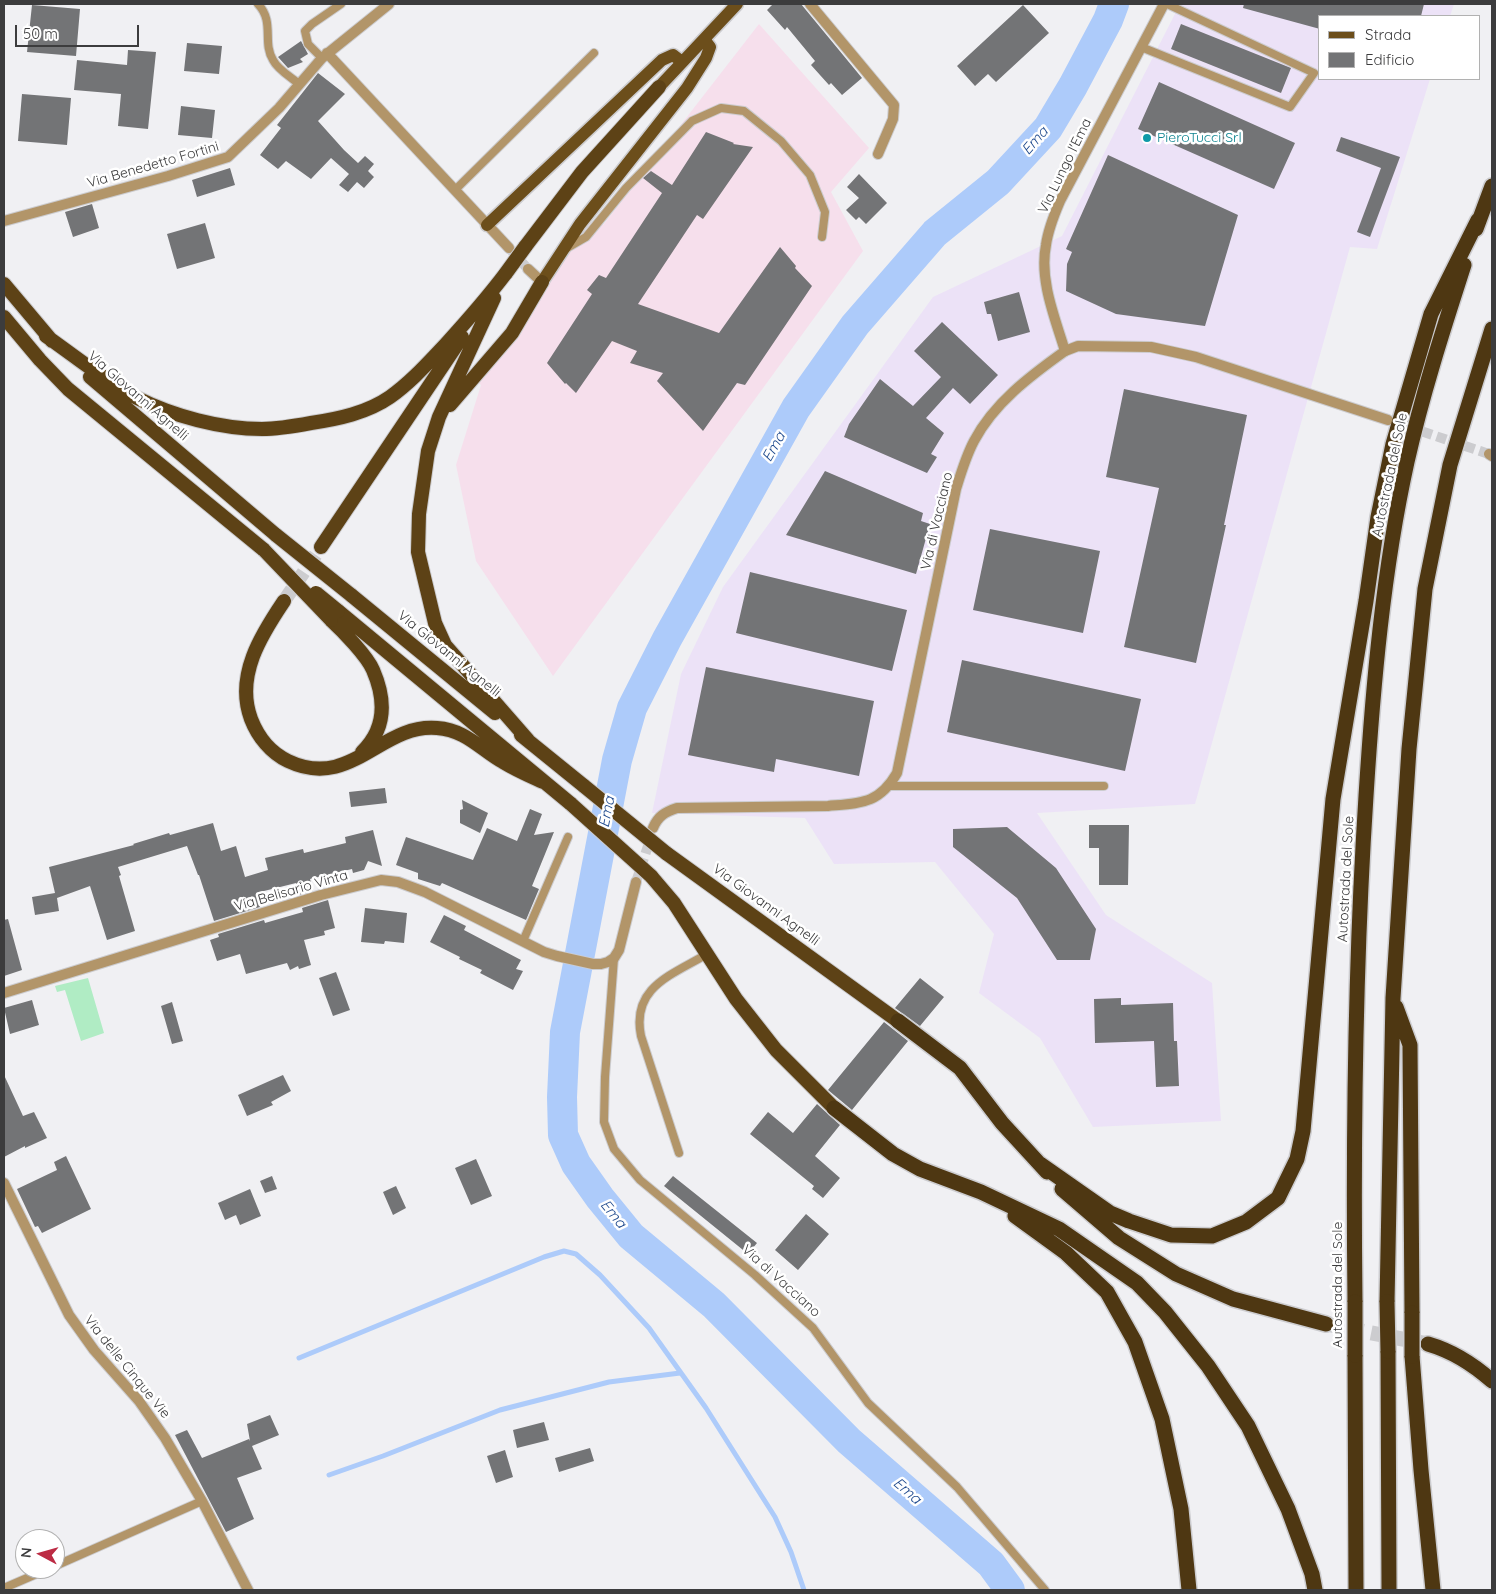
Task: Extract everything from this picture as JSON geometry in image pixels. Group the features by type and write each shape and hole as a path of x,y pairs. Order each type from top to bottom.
{"highway":[{"path":"321,547 481,306 582,172 660,87"},
{"name":"Autostrada del Sole","path":"1356,1590 1354,1055 1363,848 1371,724 1391,544 1407,462 1428,378 1478,220 1492,186"},
{"path":"1040,1164 1110,1212 1128,1221 1171,1235 1212,1236 1246,1222 1278,1198 1297,1159 1303,1131 1332,799 1378,518 1393,444 1431,314 1478,220"},
{"path":"506,273 439,417 428,451 420,514 418,552 433,615 445,645 528,740"},
{"path":"439,417 512,333 542,282"},
{"name":"Via Giovanni Agnelli","path":"4,284 46,336 89,376 276,534 666,853 898,1021"},
{"path":"46,336 97,373 137,398 173,413 215,424 262,429 332,420 359,412 388,399 412,380 481,306"},
{"path":"4,317 40,360 68,389 264,550 334,616 571,804 651,876 674,903 736,999 776,1050 834,1108 893,1154 920,1169 981,1192 1059,1230 1137,1283 1165,1312 1208,1366 1248,1426 1288,1509 1316,1590"},
{"path":"1389,1590 1387,1302 1393,998 1409,749 1425,589 1450,465 1492,328"},
{"path":"284,601 265,629 253,654 247,681 247,700 253,725 269,748 280,757 295,764 319,769 342,766 408,731 437,728 471,738 502,762 543,782"},
{"path":"334,616 372,669 381,696 381,721 377,734 370,745 355,760"},
{"path":"1393,998 1410,1045 1412,1356 1420,1470 1433,1590"},
{"path":"898,1021 960,1068 1002,1122 1065,1192 1119,1238 1176,1274 1234,1299 1326,1324"},
{"path":"981,1192 1066,1253 1106,1292 1134,1342 1162,1419 1182,1509 1189,1590"},
{"path":"1428,1344 1464,1360 1492,1381"}],"main road":[{"path":"660,87 737,4"},
{"path":"542,282 580,224 687,88 706,58 710,47 704,39"},
{"path":"487,225 662,60 673,55 682,62"}],"street":[{"name":"Via Benedetto Fortini","path":"4,221 168,176 228,157 279,108 325,56 389,4"},
{"path":"810,4 894,105 893,118 878,154"},
{"name":"Via Lungo l'Ema","path":"1065,352 1045,279 1045,246 1049,231 1060,200 1165,4"},
{"path":"325,56 509,248"},
{"path":"528,269 542,282"},
{"name":"Via di Vacciano","path":"890,786 897,773 956,489 965,462 974,440 988,419 1026,381 1065,352 1078,346 1151,347 1196,357 1388,420"},
{"path":"653,828 659,817 665,812 677,808 854,804 876,797 890,786"},
{"name":"Via Belisario Vinta","path":"4,993 321,895 374,881 398,882 425,892 556,956 593,964 608,962 614,958"},
{"name":"Via di Vacciano","path":"614,958 619,950 624,934 636,882"},
{"name":"Via delle Cinque Vie","path":"4,1183 69,1315 94,1350 139,1400 166,1438 202,1501 248,1590"}],"lane":[{"path":"258,4 264,10 268,25 268,51 273,62 300,84"},
{"path":"325,56 308,44 305,31 341,4"},
{"path":"1141,47 1290,107 1314,73 1165,4"},
{"path":"455,190 594,53"},
{"path":"563,250 586,238 626,188 692,121 721,108 744,112 780,142 810,175 825,212 822,237"},
{"path":"890,786 1104,786"},
{"path":"523,941 568,837"},
{"path":"679,1153 641,1036 638,1023 639,1014 649,991 707,954"},
{"name":"Via di Vacciano","path":"614,958 605,1077 604,1122 614,1149 640,1180 755,1275 813,1328 868,1403 957,1487 1045,1590"},
{"path":"65,1562 202,1501"},
{"path":"4,1588 25,1579"}],"shaded area":[{"path":"1180,4 1454,4 1450,15 1318,15 1318,80 1430,80 1377,249 1350,247 1195,804 1037,813 1106,915 1212,983 1221,1121 1093,1127 1040,1038 979,993 994,934 935,862 834,864 805,818 652,813 681,674 723,587 933,297 1062,236"},
{"path":"759,24 869,148 831,192 863,251 553,676 476,561 456,465 481,385 469,375 514,319 543,268 577,220 603,225"}],"green space":[{"path":"88,978 104,1033 81,1041 65,990 57,992 55,986"}],"building":[{"path":"773,4 801,4 862,78 842,95 831,83 829,85 811,65 815,61 787,27 785,30 767,10"},
{"path":"1244,4 1424,4 1421,15 1318,15 1318,28 1243,8"},
{"path":"32,5 80,9 76,56 27,52"},
{"path":"1023,5 1049,33 996,82 988,74 975,86 957,66"},
{"path":"1181,24 1291,68 1281,93 1171,49"},
{"path":"301,41 308,54 300,59 303,62 288,68 278,57"},
{"path":"187,43 222,46 219,74 184,71"},
{"path":"128,50 156,52 148,129 118,126 121,94 74,90 77,60 127,65"},
{"path":"318,73 345,94 318,121 358,163 365,156 374,164 368,171 374,177 364,188 357,182 348,192 339,185 349,174 331,158 311,179 286,161 278,169 260,155 281,128 277,125"},
{"path":"1159,82 1295,143 1274,189 1138,129"},
{"path":"22,94 71,98 67,145 18,141"},
{"path":"181,106 215,110 212,138 178,135"},
{"path":"706,132 733,144 753,147 703,219 697,215 638,304 719,333 780,247 796,266 795,268 812,286 745,385 737,383 703,431 657,381 663,373 630,363 637,351 612,341 576,393 565,384 547,363 592,294 587,290 599,275 606,278 662,193 643,178 651,171 672,185"},
{"path":"1341,137 1400,157 1370,237 1357,232 1381,168 1336,151"},
{"path":"1108,155 1238,215 1205,326 1116,314 1066,291 1067,264 1072,252 1066,249"},
{"path":"230,168 235,185 197,197 192,180"},
{"path":"859,174 887,203 866,224 859,217 856,220 846,210 859,198 847,187"},
{"path":"92,204 99,228 73,237 65,212"},
{"path":"205,223 215,258 177,269 167,234"},
{"path":"1019,292 1030,332 998,341 991,314 987,314 984,302"},
{"path":"942,322 998,375 970,404 953,388 926,418 944,433 931,454 937,457 927,473 844,437 849,424 880,379 913,406 941,377 914,351"},
{"path":"1124,389 1247,415 1224,525 1226,525 1196,663 1124,647 1159,488 1106,477"},
{"path":"825,471 923,513 921,521 930,524 916,574 786,535"},
{"path":"990,529 1100,551 1083,633 973,610"},
{"path":"750,572 907,610 892,671 736,633"},
{"path":"962,660 1141,699 1125,771 947,732"},
{"path":"706,667 874,701 859,776 776,759 774,772 688,755"},
{"path":"385,788 387,803 351,807 349,792"},
{"path":"462,800 488,813 480,833 460,823 460,810 463,809"},
{"path":"530,809 542,814 534,835 554,832 532,886 539,889 526,920 442,883 440,886 418,879 418,873 396,865 406,837 473,860 487,828 517,841"},
{"path":"213,823 221,851 236,846 245,877 268,870 265,858 303,849 304,853 346,843 345,837 373,830 382,866 368,861 364,870 353,873 352,869 310,879 313,890 299,895 296,883 256,893 260,907 214,921 187,846 118,867 135,931 107,940 90,886 57,898 59,911 35,915 32,897 55,893 49,867 134,845 169,833 170,835"},
{"path":"1089,825 1129,825 1128,885 1099,885 1099,848 1089,848"},
{"path":"1007,827 1056,868 1096,929 1090,960 1057,960 1017,898 953,847 953,829"},
{"path":"328,900 335,928 324,931 325,935 304,940 311,965 299,969 298,966 290,970 287,963 246,974 240,954 217,961 210,940 219,937 218,934 264,920 265,923 303,912 302,908"},
{"path":"365,908 407,913 404,943 385,941 384,944 361,942"},
{"path":"444,915 466,926 464,930 521,960 516,969 523,971 513,990 480,973 482,970 459,959 460,957 430,942"},
{"path":"8,919 22,970 4,976 4,920"},
{"path":"336,972 350,1010 333,1016 319,978"},
{"path":"920,978 944,997 920,1026 895,1008"},
{"path":"1121,998 1121,1005 1173,1003 1174,1041 1177,1041 1179,1086 1156,1087 1154,1041 1095,1043 1094,999"},
{"path":"32,1000 39,1025 10,1034 4,1008"},
{"path":"172,1002 183,1041 172,1044 161,1006"},
{"path":"884,1022 908,1041 852,1110 828,1090"},
{"path":"4,1075 23,1116 34,1112 47,1138 25,1148 25,1146 4,1157"},
{"path":"283,1075 291,1091 271,1102 273,1105 247,1116 238,1095"},
{"path":"817,1104 840,1125 815,1156 840,1178 823,1198 812,1189 814,1186 750,1134 768,1112 793,1133"},
{"path":"66,1156 91,1209 42,1233 38,1226 35,1227 17,1189 57,1170 54,1162"},
{"path":"476,1159 492,1196 471,1205 455,1168"},
{"path":"272,1176 277,1189 265,1193 260,1181"},
{"path":"673,1176 757,1243 748,1254 664,1186"},
{"path":"396,1186 406,1208 393,1215 383,1192"},
{"path":"250,1189 261,1216 240,1225 236,1215 225,1220 218,1203"},
{"path":"806,1214 829,1234 798,1270 775,1250"},
{"path":"270,1415 279,1435 252,1446 262,1469 237,1478 254,1519 226,1532 175,1435 187,1430 202,1458 249,1439 250,1441 247,1424"},
{"path":"544,1422 549,1440 517,1448 513,1430"},
{"path":"590,1448 594,1461 559,1472 555,1458"},
{"path":"505,1450 513,1477 496,1483 487,1456"}],"waterway":[{"name":"Ema","path":"1010,1590 991,1564 849,1441 714,1305 631,1236 600,1198 576,1164 563,1135 562,1097 565,1032 617,760 632,708 667,639 796,408 855,325 935,233 998,182 1048,128 1073,86 1108,20 1114,4"},
{"path":"299,1358 544,1257 564,1251 576,1254 600,1275 649,1328 706,1408 775,1517 791,1552 804,1590"},
{"path":"329,1475 500,1410 609,1382 680,1373"}],"tunnel":[{"path":"509,248 528,269"},
{"path":"1394,422 1489,454"},
{"path":"284,601 321,547"},
{"path":"636,882 652,834"},
{"path":"1326,1324 1428,1344"}],"place":[{"name":"PieroTucci Srl","path":"1147,138"}]}
